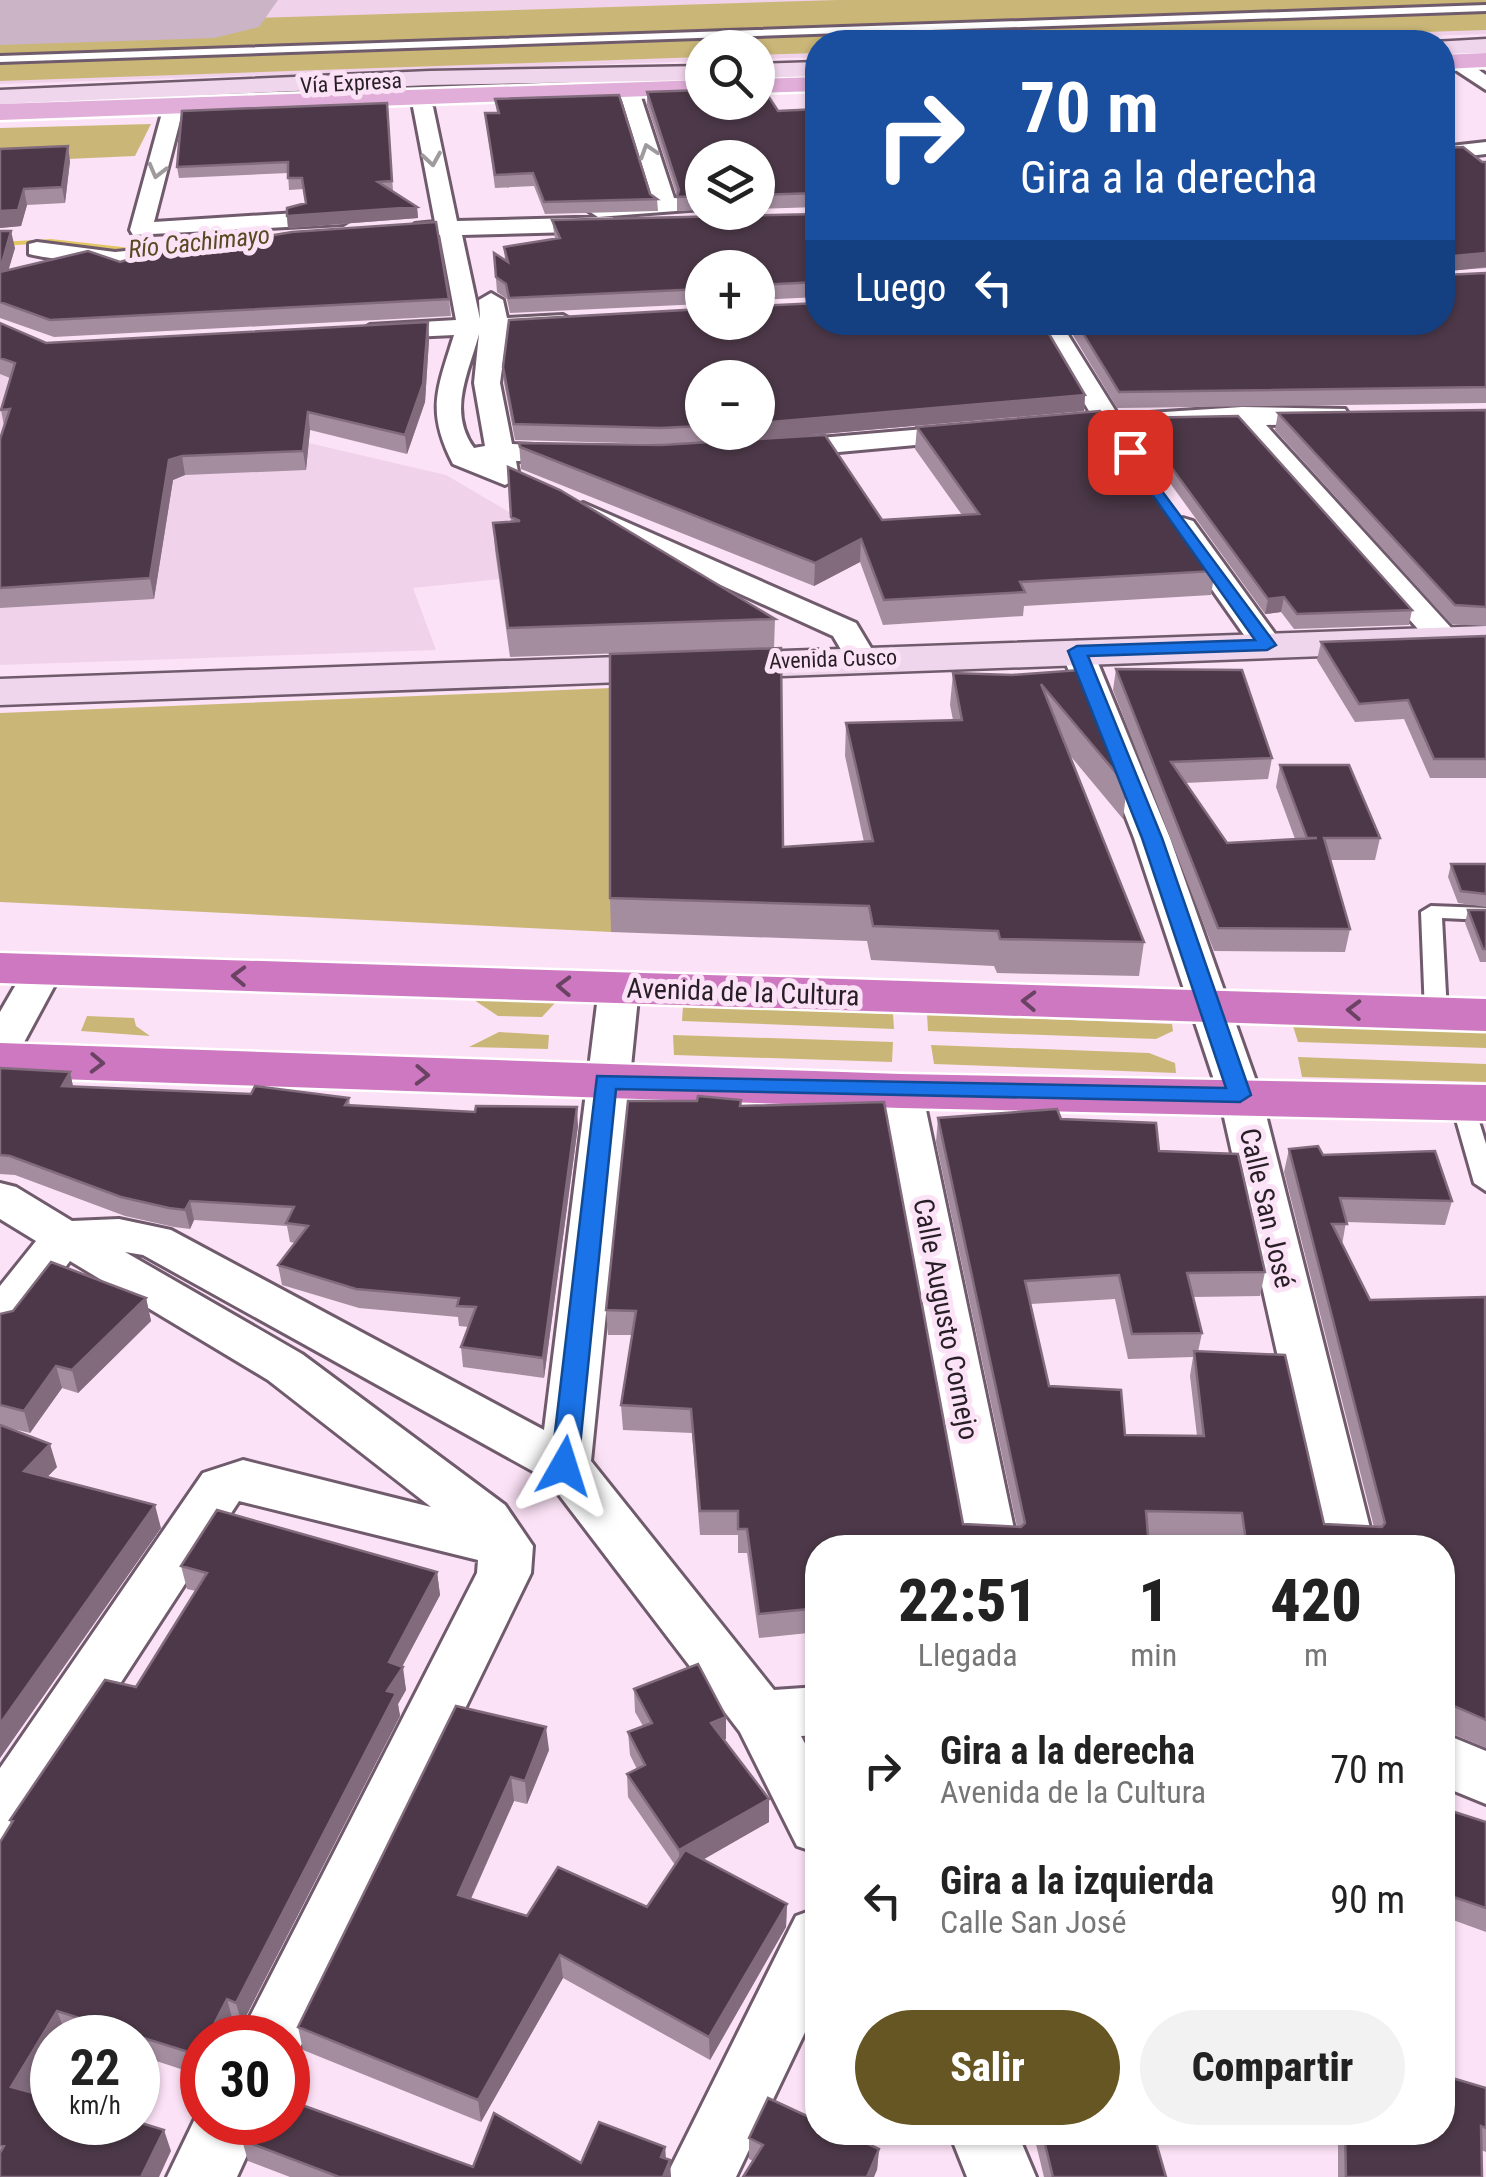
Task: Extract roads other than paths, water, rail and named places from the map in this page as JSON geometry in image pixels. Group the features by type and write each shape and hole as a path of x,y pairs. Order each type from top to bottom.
{"highway":[{"name":"Avenida de la Cultura","path":"21,969 1461,1014"},
{"path":"0,1060 901,1091 1240,1095 1474,1103"}],"main road":[{"path":"1458,61 1486,49"},
{"path":"775,76 805,79"},
{"name":"Vía Expresa","path":"433,98 685,77"},
{"name":"Vía Expresa","path":"4,108 685,91"}],"street":[{"path":"1458,61 1486,84"},
{"path":"775,86 805,81"},
{"name":"Vía Expresa","path":"4,108 172,113 433,98 630,97 685,92"},
{"path":"630,97 665,205"},
{"path":"433,98 459,219 496,326 488,383 504,465 550,497 845,630 861,658"},
{"path":"172,113 132,230 374,216"},
{"path":"1455,152 1486,148"},
{"path":"399,223 685,204"},
{"path":"459,219 685,220"},
{"path":"459,219 468,327 448,384 454,442 463,458 504,465 610,455"},
{"path":"88,233 27,243 115,259 353,234"},
{"path":"354,333 590,320"},
{"path":"1056,335 1106,420 1141,468"},
{"path":"448,384 488,383"},
{"path":"1028,428 1106,420 1357,415"},
{"path":"1242,416 1465,639"},
{"path":"753,452 989,431"},
{"path":"1164,500 1267,645"},
{"name":"Avenida Cusco","path":"0,692 1465,639"},
{"name":"Calle San José","path":"1077,651 1152,838 1240,1095 1345,1535"},
{"path":"0,1050 21,969"},
{"path":"564,1466 605,1082 619,988"},
{"name":"Calle Augusto Cornejo","path":"901,1091 988,1535"},
{"path":"0,1198 285,1368 486,1520 506,1546 504,1573 283,2015"},
{"path":"0,1319 64,1237 119,1235 156,1241 564,1466 760,1715 805,1802"},
{"path":"0,1816 221,1487 231,1480 506,1546"},
{"path":"760,1715 805,1712"},
{"path":"1455,1764 1486,1778"},
{"path":"700,2177 805,1963"},
{"path":"201,2177 217,2145"},
{"path":"988,2145 1002,2177"}],"lane":[{"path":"845,30 1486,8"},
{"path":"0,59 805,31"},
{"path":"1461,1014 1431,912 1486,914"},
{"path":"1474,1103 1486,1183"}],"waterway":[{"name":"Río Cachimayo","path":"173,247 304,232"},
{"name":"Río Cachimayo","path":"0,244 51,241 140,251"}]}
